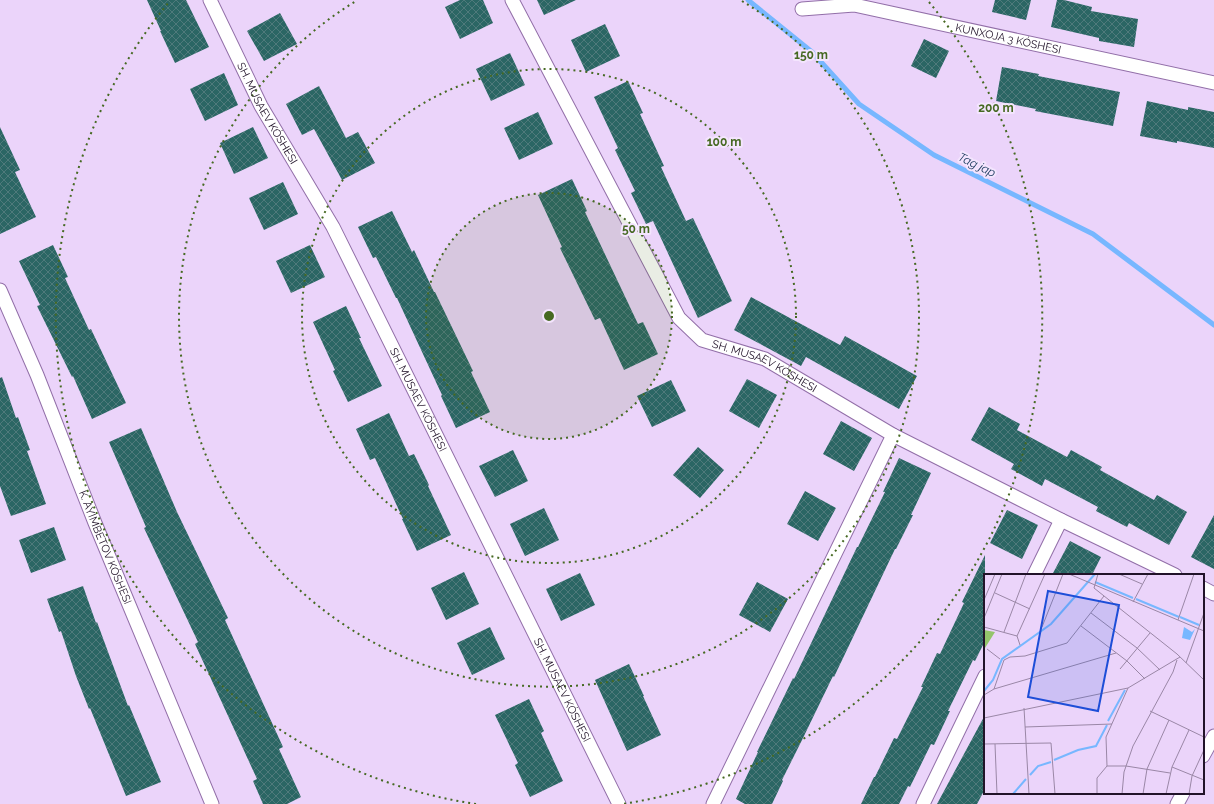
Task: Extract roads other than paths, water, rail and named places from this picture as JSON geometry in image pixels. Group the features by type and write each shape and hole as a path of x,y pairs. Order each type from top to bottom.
{"street":[{"name":"SH. MUSAEV KÓSHESI","path":"210,0 260,106 333,227 619,804"},
{"name":"SH. MUSAEV KÓSHESI","path":"512,0 679,318 702,340 765,359 893,436 1060,520 1173,574"},
{"name":"KUNXOJA 3 KÓSHESI","path":"802,9 854,5 1214,83"},
{"path":"0,290 212,804"},
{"path":"713,804 893,436"},
{"path":"1034,574 1060,520"},
{"path":"1204,589 1214,594"},
{"path":"923,804 984,678"},
{"path":"1204,754 1214,736"},
{"path":"1177,804 1182,794"}],"waterway":[{"name":"Tag jap","path":"748,0 812,52 859,104 934,155 1093,234 1214,325"}]}
